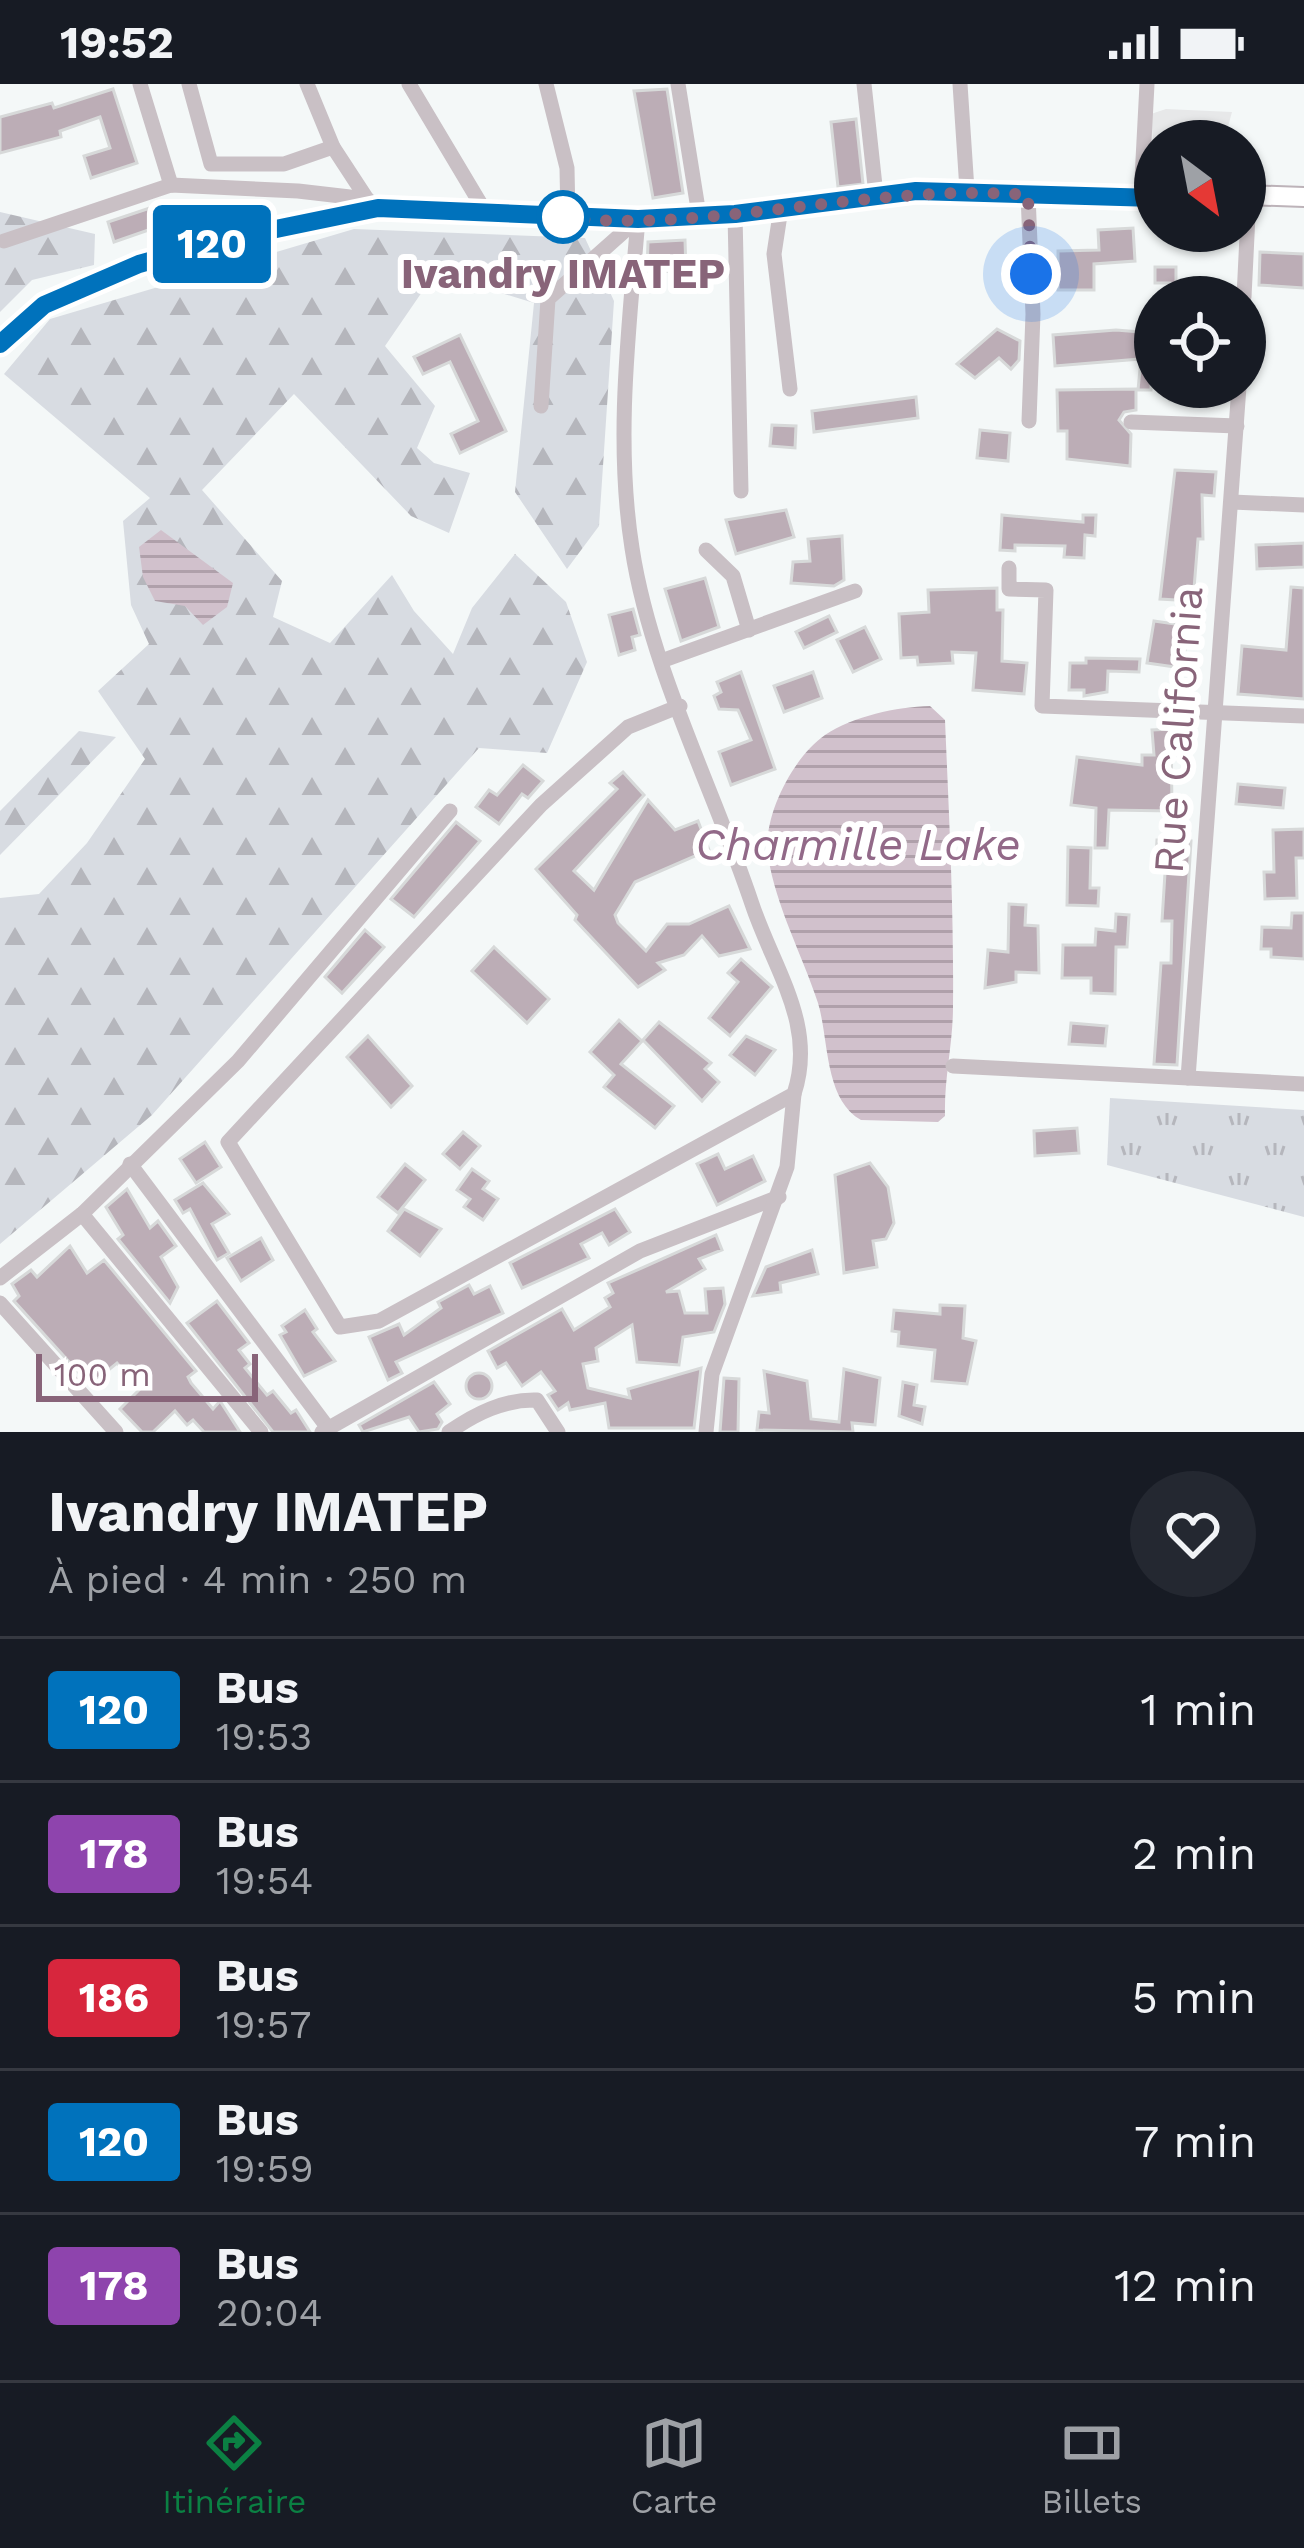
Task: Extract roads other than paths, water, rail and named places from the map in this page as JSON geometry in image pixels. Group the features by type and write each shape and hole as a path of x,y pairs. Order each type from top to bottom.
{"main road":[{"path":"0,344 44,305 139,264 372,204 638,219 967,190 1134,198"},
{"path":"1266,196 1304,197"}],"street":[{"path":"140,84 171,185"},
{"path":"189,84 211,164 284,164 333,147"},
{"path":"307,84 333,147 372,204"},
{"path":"409,84 486,213"},
{"path":"546,84 567,168 568,218"},
{"path":"678,84 699,215"},
{"path":"865,84 875,195"},
{"path":"960,84 967,190"},
{"path":"1147,84 1147,120"},
{"path":"4,241 171,185 234,185 372,204"},
{"path":"1028,195 1033,314 1029,422"},
{"path":"781,208 774,254 790,389"},
{"path":"735,214 741,491"},
{"path":"541,406 548,299 638,219"},
{"path":"638,219 624,388 632,547 680,706 767,950 801,1026 805,1062 794,1094 779,1197 721,1343 706,1432"},
{"name":"Rue California","path":"1188,1078 1238,408"},
{"path":"1131,422 1237,426"},
{"path":"1232,502 1304,505"},
{"path":"706,550 733,576 749,630"},
{"path":"1009,568 1009,589 1046,590 1042,706 1304,716"},
{"path":"664,660 855,591"},
{"path":"680,706 628,727 541,805 228,1142 340,1327 361,1326 513,1250 794,1094"},
{"path":"0,1277 82,1214 238,1061 450,811"},
{"path":"952,1066 1304,1084"},
{"path":"130,1164 325,1430 640,1251 779,1197"},
{"path":"82,1214 261,1432"},
{"path":"0,1303 116,1432"},
{"path":"449,1432 477,1413 522,1400 537,1400 558,1432"}],"water":[{"path":"161,530 233,583 227,607 203,625 185,606 155,601 143,577 139,547"},
{"name":"Charmille Lake","path":"930,706 945,720 951,864 953,1007 945,1116 938,1122 861,1120 840,1098 834,1083 818,1003 783,912 767,841 782,789 802,758 825,735 876,714"}],"place":[{"name":"Ivandry IMATEP","path":"563,217"}]}
